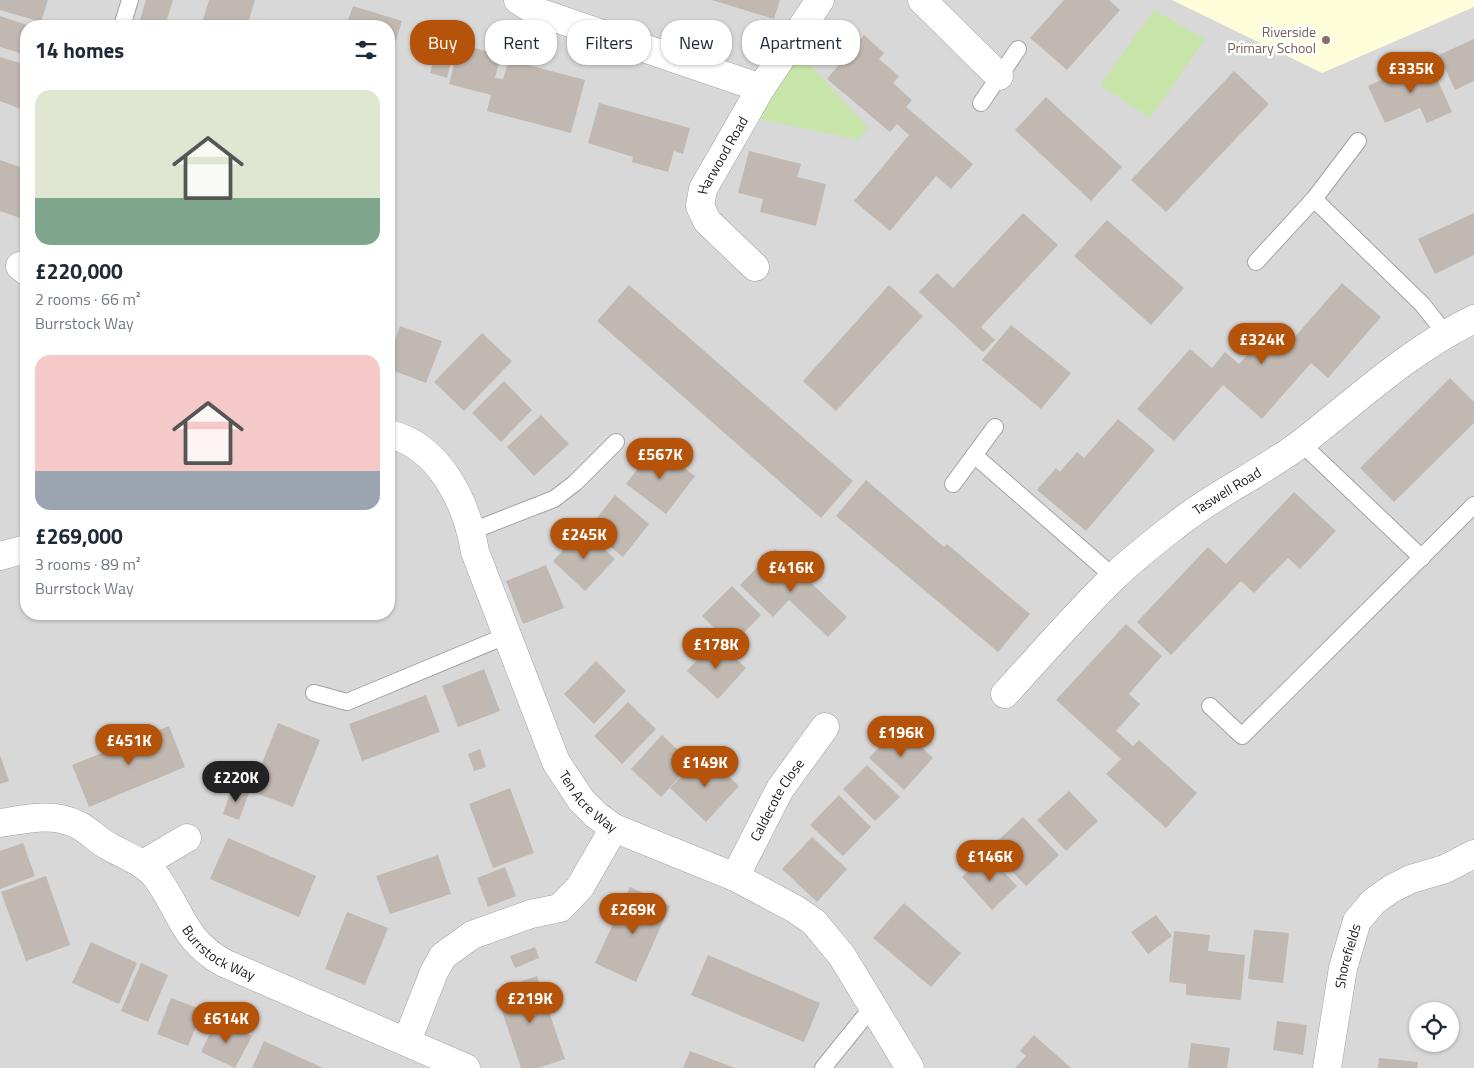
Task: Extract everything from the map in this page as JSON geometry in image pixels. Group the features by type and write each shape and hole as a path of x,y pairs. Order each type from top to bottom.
{"street":[{"path":"518,0 535,12 761,88"},
{"name":"Harwood Road","path":"755,266 707,221 700,206 703,189 761,88 820,0"},
{"path":"922,0 999,76"},
{"name":"Taswell Road","path":"1005,694 1114,577 1209,500 1255,474 1301,443 1404,362 1445,333 1474,319"},
{"name":"Ten Acre Way","path":"395,436 405,438 432,457 453,488 472,531 475,552 553,754 564,776 581,800 596,815 614,828 735,877 795,909 814,922 842,956 910,1068"},
{"path":"0,556 20,551"},
{"name":"Caldecote Close","path":"735,877 780,789 825,727"},
{"name":"Burrstock Way","path":"0,824 29,818 64,819 78,825 103,844 143,864 156,876 188,932 209,955 224,964 407,1041 466,1068"},
{"path":"407,1041 434,972 443,956 472,935 531,914 560,908 580,887 614,828"},
{"path":"143,864 187,838"},
{"name":"Shorefields","path":"1327,1068 1343,968 1357,921 1373,902 1391,889 1410,879 1445,869 1474,854"}],"lane":[{"path":"124,20 130,0"},
{"path":"981,103 1018,49"},
{"path":"1256,262 1314,199 1358,141"},
{"path":"1314,199 1422,304 1445,333"},
{"path":"952,484 995,427"},
{"path":"472,531 554,499 575,483 616,442"},
{"path":"1301,443 1422,558"},
{"path":"974,455 1114,577"},
{"path":"1210,706 1242,736 1474,505"},
{"path":"314,693 347,702 508,635"},
{"path":"822,1068 873,1006"}],"shaded area":[{"path":"0,0 1474,0 1474,1068 0,1068"},
{"name":"Riverside Primary School","path":"1172,0 1474,0 1474,7 1322,73"}],"green space":[{"path":"1154,10 1205,39 1150,118 1100,85"},
{"path":"778,65 810,65 868,128 859,140 745,116"}],"building":[{"path":"0,0 48,0 42,20 34,20 0,10"},
{"path":"146,0 173,0 167,20 140,20"},
{"path":"209,0 255,0 249,20 203,20"},
{"path":"712,0 780,0 774,19"},
{"path":"1064,0 1109,0 1120,10 1067,70 1030,38"},
{"path":"353,6 402,21 395,44 395,20 348,20"},
{"path":"0,16 20,23 20,53 0,47"},
{"path":"864,35 884,53 879,59 899,76 893,83 912,100 906,107 973,164 951,189 936,176 890,231 854,201 909,135 897,124 890,132 827,79 839,65 860,65 860,40"},
{"path":"1474,39 1474,81 1455,90 1439,55"},
{"path":"475,48 485,51 485,65 498,65 495,78 503,79 507,65 528,65 585,80 571,133 487,111 491,95 449,84 454,65 475,65"},
{"path":"0,57 20,63 20,109 0,101"},
{"path":"1428,59 1452,112 1427,123 1420,108 1385,123 1368,86"},
{"path":"432,65 450,65 447,78 430,73"},
{"path":"1234,71 1269,104 1166,212 1131,180"},
{"path":"1046,97 1122,167 1091,201 1015,130"},
{"path":"599,103 690,128 683,154 674,151 668,172 632,162 633,157 588,143"},
{"path":"749,151 801,164 797,177 826,184 816,226 760,212 763,199 738,193"},
{"path":"0,160 20,167 20,218 0,211"},
{"path":"1023,213 1058,245 981,327 995,340 983,352 919,292 937,273 953,288"},
{"path":"1474,213 1474,255 1435,274 1418,239"},
{"path":"1107,220 1184,288 1151,325 1074,256"},
{"path":"1342,283 1381,317 1328,378 1311,363 1262,419 1223,385 1174,441 1137,409 1190,349 1212,368 1225,352 1239,364 1275,324 1293,339"},
{"path":"629,285 853,481 821,518 597,321"},
{"path":"889,285 923,316 836,411 803,381"},
{"path":"1011,325 1071,373 1041,409 982,360"},
{"path":"400,326 442,341 426,383 395,371 395,340"},
{"path":"482,333 512,361 464,411 434,382"},
{"path":"1450,378 1474,402 1474,423 1394,502 1360,468"},
{"path":"504,381 532,410 501,442 472,413"},
{"path":"541,415 569,444 534,476 507,447"},
{"path":"1118,419 1155,450 1086,531 1037,490 1056,468 1060,472 1077,452 1084,458"},
{"path":"655,446 695,476 666,514 626,484"},
{"path":"866,480 944,547 947,544 1030,614 998,652 836,516"},
{"path":"1294,492 1336,531 1300,569 1288,558 1254,593 1241,581 1171,655 1137,622 1208,547 1226,564"},
{"path":"615,495 649,524 623,557 588,529"},
{"path":"583,529 615,559 585,591 553,561"},
{"path":"775,549 847,617 828,637 789,600 773,617 740,585"},
{"path":"546,565 564,608 523,624 506,581"},
{"path":"732,586 761,615 732,645 702,616"},
{"path":"1126,624 1162,656 1129,694 1140,704 1116,731 1133,746 1139,740 1197,793 1166,828 1106,774 1121,759 1056,700"},
{"path":"715,640 746,668 718,699 687,671"},
{"path":"596,661 626,691 594,724 564,694"},
{"path":"484,669 500,711 458,727 442,686"},
{"path":"426,695 440,732 362,761 349,724"},
{"path":"628,702 656,729 622,764 594,736"},
{"path":"278,723 320,740 293,807 251,791"},
{"path":"169,726 185,767 89,807 72,765"},
{"path":"899,726 933,758 904,790 869,758"},
{"path":"662,735 692,763 661,797 631,769"},
{"path":"480,749 486,767 474,771 468,754"},
{"path":"0,755 9,781 0,784"},
{"path":"707,756 739,786 706,822 670,788 695,762 698,765"},
{"path":"867,765 900,797 875,821 843,789"},
{"path":"232,787 249,793 239,820 223,814"},
{"path":"510,788 534,853 493,868 469,804"},
{"path":"1069,791 1098,821 1066,851 1037,820"},
{"path":"839,795 871,827 843,856 810,825"},
{"path":"1023,817 1059,855 1026,886 990,848"},
{"path":"812,837 847,869 817,902 782,869"},
{"path":"228,838 316,876 299,917 210,879"},
{"path":"23,843 35,876 0,889 0,851"},
{"path":"987,854 1017,886 992,910 962,877"},
{"path":"438,855 451,894 390,914 376,876"},
{"path":"505,867 516,896 488,907 477,878"},
{"path":"46,876 70,945 26,961 1,892"},
{"path":"630,887 670,906 636,982 595,963"},
{"path":"904,903 961,953 931,987 873,938"},
{"path":"347,912 388,928 365,985 325,969"},
{"path":"1156,915 1172,936 1148,954 1131,932"},
{"path":"1254,930 1289,933 1283,983 1248,979"},
{"path":"1174,931 1210,935 1208,951 1245,955 1241,1000 1186,995 1186,984 1169,982"},
{"path":"91,942 137,963 119,1004 72,983"},
{"path":"535,947 539,958 515,968 510,956"},
{"path":"708,955 820,1003 804,1042 691,995"},
{"path":"141,963 168,975 148,1022 121,1011"},
{"path":"537,976 565,1059 538,1068 521,1068 495,990"},
{"path":"171,998 203,1010 188,1046 157,1034"},
{"path":"217,1019 252,1036 235,1068 201,1052"},
{"path":"1277,1021 1307,1025 1303,1055 1273,1050"},
{"path":"1034,1035 1071,1068 1015,1068 1026,1056 1020,1051"},
{"path":"264,1041 323,1068 252,1068"},
{"path":"1191,1043 1230,1048 1227,1068 1188,1068"},
{"path":"690,1051 735,1068 683,1068"},
{"path":"1379,1058 1418,1062 1417,1068 1378,1068"}],"place":[{"name":"Riverside Primary School","path":"1326,40"}]}
